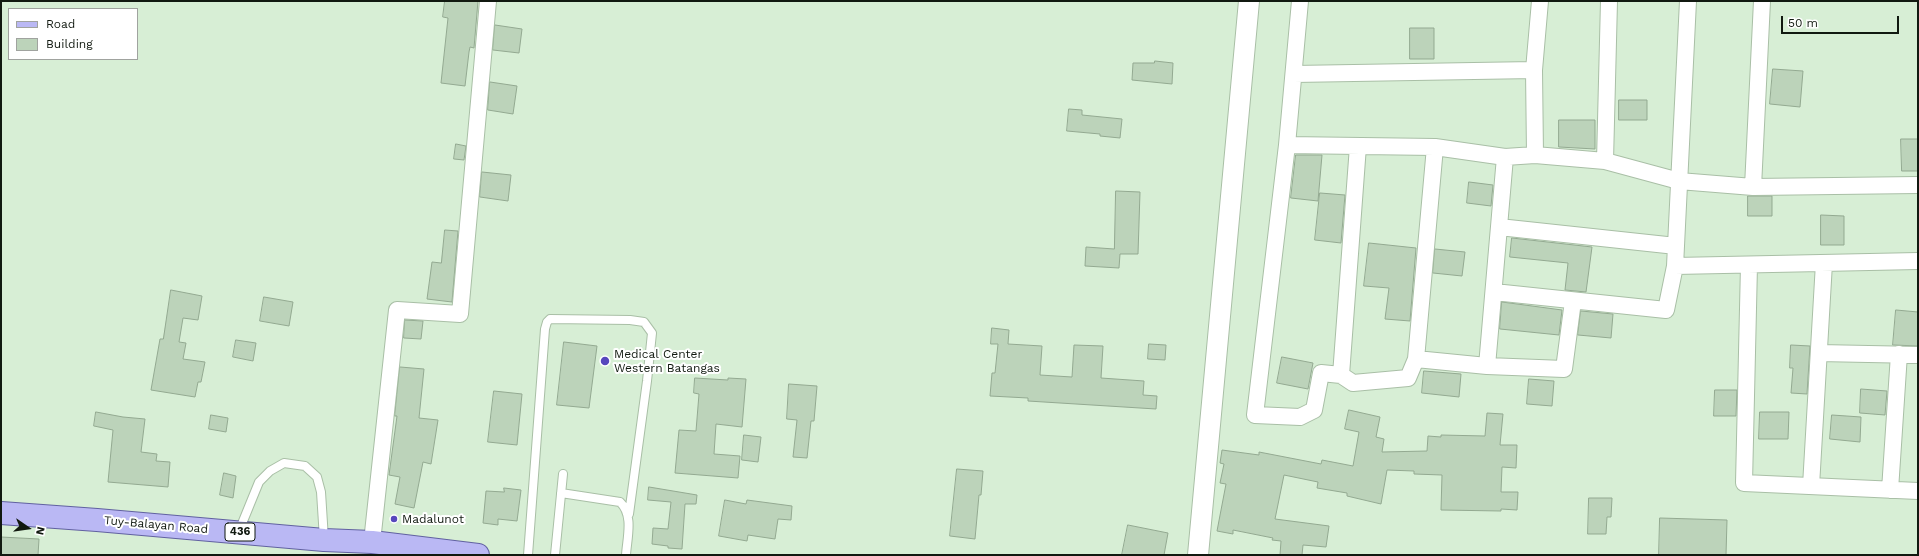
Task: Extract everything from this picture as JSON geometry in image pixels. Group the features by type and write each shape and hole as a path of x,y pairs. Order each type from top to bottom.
{"main road":[{"name":"Tuy-Balayan Road","path":"1,513 324,540 372,542 433,551 478,555"}],"street":[{"path":"372,542 397,310 460,314 488,1"},
{"path":"1198,555 1249,1"},
{"path":"1300,1 1287,145 1255,415 1300,417 1314,410 1321,373 1341,375 1353,383 1408,378 1416,359 1435,147"},
{"path":"1535,155 1534,70 1540,1"},
{"path":"1605,161 1609,1"},
{"path":"1494,292 1666,310 1675,266 1688,1"},
{"path":"1753,187 1762,1"},
{"path":"1294,74 1534,70"},
{"path":"1287,145 1435,147 1505,157 1535,155 1605,161 1679,181 1753,187 1918,185"},
{"path":"1341,375 1358,146"},
{"path":"1487,366 1505,157"},
{"path":"1500,227 1676,246"},
{"path":"1675,266 1918,261"},
{"path":"1811,486 1824,263"},
{"path":"1749,265 1744,483 1918,491"},
{"path":"1416,359 1487,366 1564,369 1573,301"},
{"path":"1819,353 1918,355"},
{"path":"1890,490 1899,354"}],"lane":[{"path":"528,555 545,329 547,322 550,319 630,320 644,322 652,334 629,514 626,555"},
{"path":"239,532 259,482 270,471 284,463 305,466 317,478 321,492 324,540"},
{"path":"555,555 563,474"},
{"path":"561,493 620,502 629,514"}],"building":[{"path":"445,1 478,1 474,48 470,47 465,86 441,83 448,18 443,17"},
{"path":"495,25 522,29 519,53 493,50"},
{"path":"1410,28 1434,28 1434,59 1410,59"},
{"path":"1155,61 1173,63 1172,84 1132,80 1133,63 1154,63"},
{"path":"1773,69 1803,71 1800,107 1770,104"},
{"path":"490,82 517,86 513,114 488,110"},
{"path":"1619,100 1647,100 1647,120 1619,120"},
{"path":"1069,109 1082,110 1082,115 1122,119 1120,138 1100,136 1100,134 1067,131"},
{"path":"1559,120 1595,120 1595,149 1559,147"},
{"path":"1901,139 1918,139 1918,171 1902,171"},
{"path":"456,144 466,146 464,160 454,159"},
{"path":"1296,155 1322,155 1318,201 1291,198"},
{"path":"482,172 511,175 508,201 480,197"},
{"path":"1469,182 1493,185 1491,206 1467,203"},
{"path":"1116,191 1140,192 1138,254 1120,254 1119,268 1085,266 1086,247 1114,249"},
{"path":"1320,193 1345,195 1341,243 1315,240"},
{"path":"1748,196 1772,196 1772,216 1748,216"},
{"path":"1821,215 1844,216 1844,245 1821,245"},
{"path":"445,230 458,231 452,302 427,299 432,262 441,263"},
{"path":"1512,238 1592,247 1586,292 1565,290 1568,263 1510,257"},
{"path":"1369,243 1416,248 1410,321 1385,319 1389,288 1364,286"},
{"path":"1435,249 1465,252 1462,276 1433,273"},
{"path":"171,290 202,296 198,320 183,318 179,342 186,343 183,359 205,362 201,382 198,382 195,397 151,390 160,339 163,339"},
{"path":"264,297 293,302 289,326 260,321"},
{"path":"1502,302 1562,310 1559,335 1500,329"},
{"path":"1896,310 1918,312 1918,346 1893,345"},
{"path":"1581,311 1613,314 1611,338 1578,335"},
{"path":"405,320 423,321 421,339 404,338"},
{"path":"992,328 1009,330 1008,344 1042,346 1040,375 1072,377 1074,345 1103,346 1101,378 1144,381 1143,395 1157,396 1156,409 1028,401 1028,398 990,396 992,373 995,373 998,344 991,344"},
{"path":"236,340 256,343 253,361 233,357"},
{"path":"564,342 597,346 589,408 557,405"},
{"path":"1149,344 1166,345 1165,360 1148,359"},
{"path":"1791,345 1810,346 1807,394 1791,393 1793,368 1790,368"},
{"path":"1282,357 1313,363 1308,389 1277,383"},
{"path":"400,367 424,369 419,418 438,420 431,464 423,462 414,508 395,504 400,477 389,475 397,416 395,416"},
{"path":"1424,371 1461,374 1459,397 1422,393"},
{"path":"695,378 728,380 728,378 746,379 742,427 716,424 714,454 740,456 738,478 675,473 679,430 696,431 699,394 694,393"},
{"path":"1529,379 1554,381 1552,406 1527,404"},
{"path":"789,384 817,386 814,421 811,421 807,458 793,457 797,420 787,419"},
{"path":"1861,389 1887,391 1885,415 1860,413"},
{"path":"1715,390 1737,390 1736,416 1714,416"},
{"path":"494,391 522,394 517,445 488,442"},
{"path":"1349,410 1380,417 1376,437 1384,439 1382,452 1427,451 1428,436 1485,436 1487,413 1503,414 1500,445 1517,445 1516,468 1502,467 1501,492 1518,492 1517,510 1441,510 1442,475 1414,474 1414,471 1387,470 1381,504 1347,496 1347,493 1317,488 1318,482 1284,475 1275,519 1329,526 1326,547 1303,545 1302,555 1280,555 1281,541 1233,530 1233,534 1217,531 1226,484 1220,483 1224,464 1220,463 1222,450 1259,455 1259,452 1321,464 1322,460 1353,466 1359,432 1345,429"},
{"path":"96,412 145,419 141,452 157,454 156,461 170,462 168,487 108,482 113,430 94,426"},
{"path":"1760,412 1789,412 1788,439 1759,439"},
{"path":"211,415 228,418 226,432 209,429"},
{"path":"1832,415 1861,417 1860,442 1830,439"},
{"path":"744,435 761,437 758,462 742,460"},
{"path":"957,469 983,471 975,539 950,536"},
{"path":"224,473 236,476 233,498 220,495"},
{"path":"649,487 697,495 696,504 685,504 682,549 668,548 668,546 652,544 653,528 668,529 671,502 648,500"},
{"path":"504,488 521,490 517,521 498,519 498,525 483,523 486,491 504,492"},
{"path":"1589,498 1612,498 1611,517 1607,517 1606,534 1588,534"},
{"path":"725,500 746,504 747,500 792,506 791,520 778,519 775,539 748,535 747,541 719,536"},
{"path":"1660,518 1727,520 1726,555 1659,555"},
{"path":"1128,525 1168,533 1164,555 1122,555"},
{"path":"1,537 39,539 38,555 1,555"}],"place":[{"name":"Medical Center Western Batangas","path":"605,361"},
{"name":"Madalunot","path":"394,519"}]}
